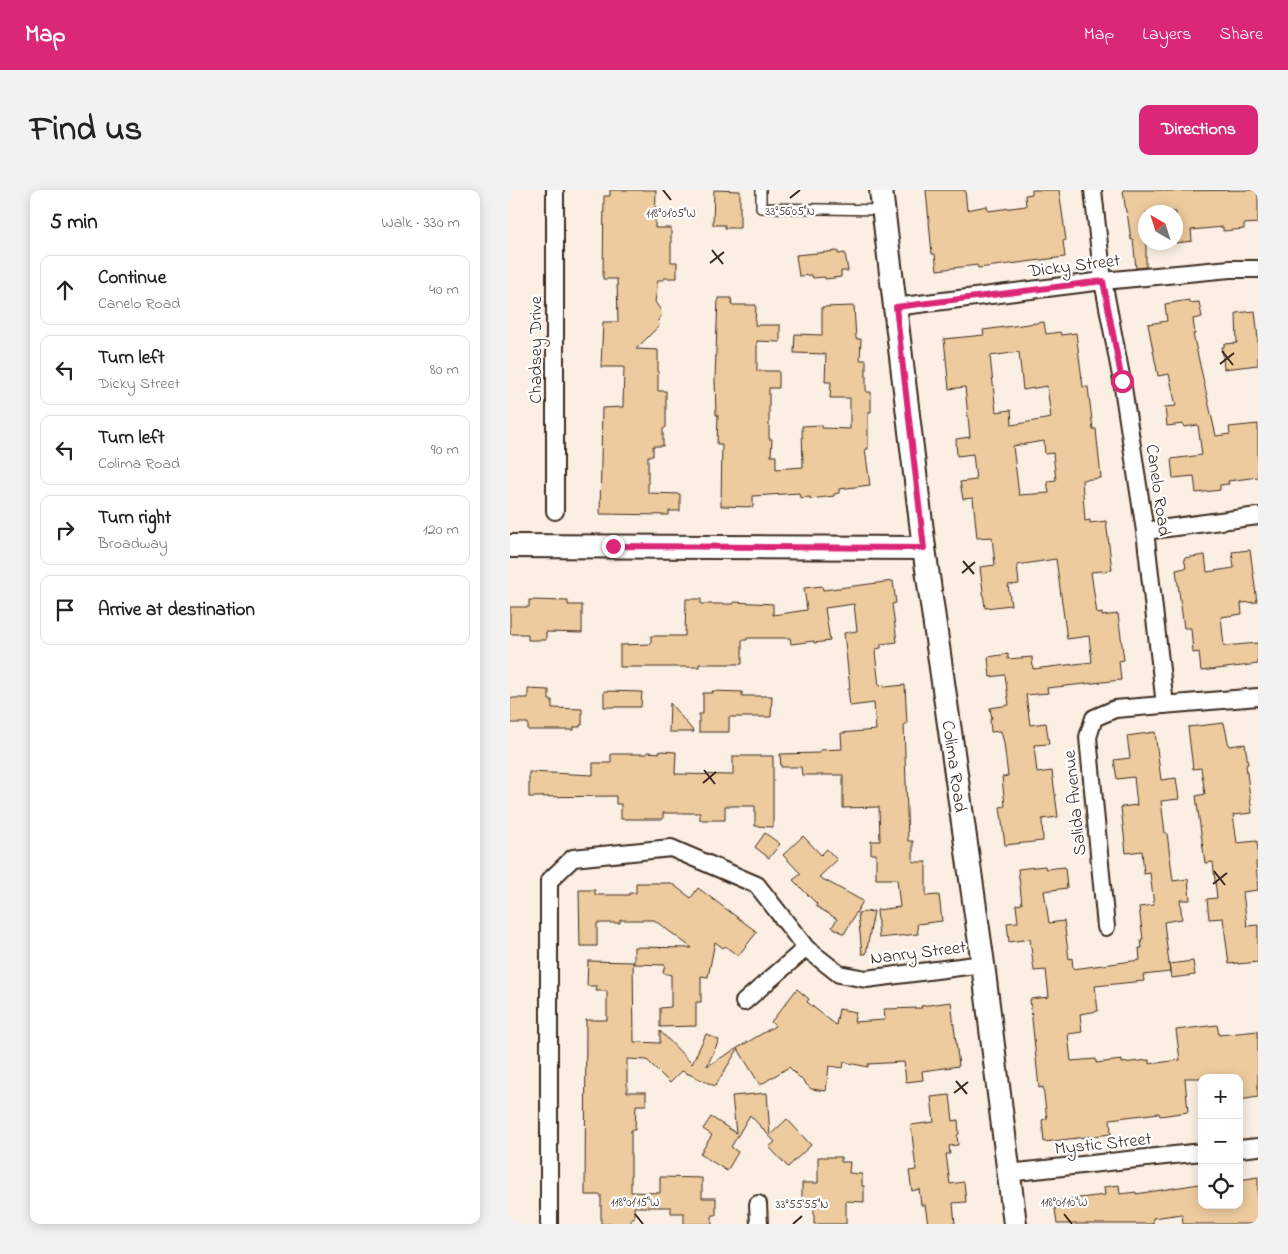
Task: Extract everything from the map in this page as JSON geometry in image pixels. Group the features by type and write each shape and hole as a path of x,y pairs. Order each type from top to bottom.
{"main road":[{"name":"Colima Road","path":"882,200 924,548 983,964 1015,1224"},
{"path":"510,546 924,548"}],"street":[{"name":"Chadsey Drive","path":"555,190 555,511"},
{"name":"Canelo Road","path":"1093,190 1103,281 1122,381 1145,531 1165,705"},
{"name":"Dicky Street","path":"896,307 1103,281 1230,269 1258,269"},
{"path":"1145,531 1258,516"},
{"path":"1165,705 1258,697"},
{"name":"Salida Avenue","path":"1106,927 1088,737 1094,718 1115,709 1165,705"},
{"name":"Nanry Street","path":"549,1224 549,881 573,858 671,848 757,886 806,948 839,974 866,979 983,964"},
{"path":"744,1002 806,948"},
{"path":"1243,1148 1258,1146"},
{"name":"Mystic Street","path":"1008,1173 1198,1152"},
{"path":"758,1204 759,1224"}],"lane":[{"path":"761,190 761,208 882,200"}],"building":[{"path":"610,190 656,190 655,228 671,228 671,262 677,262 677,278 658,280 655,302 660,309 659,326 636,349 658,350 658,391 666,391 666,427 663,429 663,446 653,446 653,456 648,456 648,493 680,494 680,511 669,511 669,515 600,514 602,408 623,407 624,367 601,367 603,322 618,322 617,279 603,279 604,196 610,196"},
{"path":"714,190 740,191 740,228 725,228 725,225 713,225"},
{"path":"926,190 965,190 967,210 987,206 988,211 1026,206 1025,195 1032,194 1032,190 1059,190 1066,240 1063,241 1065,257 978,268 977,265 937,270 935,254 932,254"},
{"path":"1123,190 1258,190 1258,223 1244,224 1244,229 1223,231 1223,227 1191,230 1192,241 1183,242 1183,205 1138,205 1138,250 1146,250 1146,267 1136,268 1133,239 1131,240"},
{"path":"838,251 838,254 845,253 848,271 841,271 841,277 825,279 825,277 813,278 811,275 799,276 796,255"},
{"path":"718,298 731,298 732,305 756,305 755,325 780,325 780,342 757,341 757,371 779,371 779,388 769,388 769,439 772,439 771,456 776,456 776,469 803,467 802,426 822,425 822,428 850,429 850,398 830,398 831,382 825,382 826,354 794,353 795,334 822,335 822,307 854,306 856,339 861,339 860,360 866,360 866,392 871,392 871,412 868,412 868,449 865,449 870,485 839,489 839,493 834,494 834,496 810,499 810,497 800,498 799,493 753,496 753,507 721,506 722,444 717,444 718,415 716,415 715,379"},
{"path":"1189,300 1189,303 1199,302 1202,317 1193,319 1195,334 1193,334 1216,436 1230,434 1229,427 1258,424 1258,477 1228,481 1229,484 1220,485 1220,490 1196,493 1194,476 1173,478 1171,459 1202,455 1198,425 1184,427 1183,424 1167,426 1165,407 1176,406 1169,374 1158,376 1148,324 1167,321 1165,304"},
{"path":"1255,311 1258,365 1224,369 1222,347 1224,347 1224,344 1237,343 1236,313"},
{"path":"1044,322 1046,334 1060,332 1061,335 1076,333 1083,387 1088,387 1093,429 1096,429 1101,478 1082,480 1085,521 1090,520 1090,523 1106,521 1112,570 1091,572 1097,614 1102,613 1102,616 1118,614 1124,660 1119,661 1121,680 1047,688 1048,693 1026,695 1030,725 1046,723 1049,744 1034,745 1037,773 1052,771 1058,817 1042,819 1043,841 1005,845 1000,807 1005,806 1002,777 1008,776 1001,731 991,732 990,719 992,719 990,708 1009,705 1005,675 990,677 988,657 1008,654 1008,659 1032,657 1033,669 1092,662 1089,636 1067,639 1056,559 1017,565 1019,584 1008,585 1011,605 985,608 980,567 995,565 992,537 977,538 973,498 963,499 960,482 976,480 973,454 957,456 956,439 970,437 965,387 949,389 944,339 984,335 983,330","holes":["1019,352 1023,390 1047,386 1051,418 1012,425 1011,410 996,412 990,356","1044,441 1045,454 1053,453 1056,480 1047,481 1049,493 1019,495 1013,446"]},
{"path":"1250,550 1257,602 1241,603 1242,614 1221,617 1224,646 1258,643 1258,664 1201,671 1199,652 1193,653 1191,628 1184,628 1176,570 1186,568 1184,558 1205,555 1207,572 1234,568 1232,552"},
{"path":"893,581 896,603 892,604 897,642 881,644 881,648 876,649 879,686 905,685 907,724 904,724 908,841 913,841 913,862 926,862 926,896 939,895 942,921 917,924 918,934 879,938 877,910 900,907 897,879 876,879 876,854 871,854 871,841 880,841 879,807 843,808 843,775 802,775 801,767 781,767 780,754 820,753 820,750 842,749 841,733 876,730 874,703 850,706 844,633 857,631 854,604 825,608 830,641 791,644 790,638 747,638 747,640 742,640 742,664 699,664 699,667 620,667 620,645 651,644 651,636 685,636 686,599 701,599 701,604 733,604 733,602 773,604 773,615 807,610 804,588 822,586 823,590"},
{"path":"529,600 568,601 568,605 582,605 582,633 546,632 546,640 528,640 528,634 510,634 510,607 529,607"},
{"path":"528,689 549,690 549,700 552,700 552,708 582,709 582,725 574,727 574,730 528,730 528,723 510,723 510,698 528,698"},
{"path":"604,691 642,692 641,707 604,707"},
{"path":"712,691 742,692 742,696 772,696 771,717 729,717 729,732 699,732 699,714 703,714 703,693 713,693"},
{"path":"670,703 694,732 669,732"},
{"path":"1224,723 1229,746 1245,744 1248,764 1246,765 1252,813 1233,815 1237,843 1257,841 1258,850 1258,861 1256,862 1258,890 1243,892 1247,926 1258,925 1258,962 1238,964 1229,964 1223,918 1209,919 1207,899 1217,898 1213,862 1205,863 1196,796 1205,794 1201,768 1193,769 1188,727"},
{"path":"1155,732 1161,780 1176,778 1179,799 1161,801 1173,881 1188,879 1190,900 1180,900 1182,919 1164,922 1170,972 1143,975 1144,981 1095,986 1098,1011 1080,1014 1082,1032 1068,1034 1071,1061 1096,1059 1096,1063 1122,1060 1122,1063 1149,1060 1149,1064 1180,1060 1176,1030 1217,1025 1219,1035 1258,1031 1258,1097 1243,1099 1243,1074 1198,1074 1198,1078 1185,1078 1188,1112 1160,1116 1159,1113 1110,1119 1111,1134 1044,1142 1042,1120 1047,1119 1043,1087 1039,1088 1030,999 1049,997 1046,970 1034,971 1030,939 1009,942 1007,923 1018,922 1016,905 1022,904 1018,869 1045,866 1046,869 1065,867 1067,888 1044,891 1049,923 1064,921 1069,959 1072,958 1073,969 1140,960 1139,948 1142,948 1141,939 1143,939 1139,907 1154,905 1150,873 1144,874 1142,851 1126,853 1121,807 1137,805 1134,777 1117,779 1114,760 1130,758 1127,736"},
{"path":"660,751 676,752 675,774 733,775 733,756 773,756 773,827 755,826 755,806 725,806 725,820 700,820 700,813 663,813 663,819 621,819 621,804 616,804 616,796 529,797 529,772 593,775 593,763 611,763 611,754 647,754 647,752 660,753"},
{"path":"765,833 780,844 769,858 755,847"},
{"path":"803,836 821,855 827,849 837,860 819,877 863,901 844,934 832,927 837,919 816,906 817,904 793,880 801,874 783,855"},
{"path":"636,883 671,883 691,898 698,888 757,932 738,956 725,946 723,948 715,942 708,977 701,976 701,1002 696,1002 696,1026 660,1027 660,1008 671,1007 671,975 663,973 665,965 634,964 634,947 692,948 654,920 620,920 620,923 597,923 597,946 580,946 579,890 595,890 595,895 629,895 630,893 636,893"},
{"path":"874,911 866,954 862,954 858,913"},
{"path":"588,961 633,962 634,1042 660,1043 660,1031 692,1064 706,1034 719,1040 707,1066 775,1026 771,1022 797,989 809,999 807,1002 836,1025 839,1009 856,1012 854,1022 885,1020 884,1009 922,1008 921,1006 951,1002 959,1066 922,1071 923,1080 906,1082 904,1062 868,1064 868,1067 844,1062 843,1068 829,1066 826,1091 811,1089 789,1067 760,1085 738,1049 715,1086 682,1071 670,1083 647,1060 627,1059 627,1092 646,1092 646,1105 636,1105 635,1130 631,1130 631,1192 660,1193 660,1177 702,1178 702,1198 716,1198 716,1215 712,1215 712,1224 684,1224 684,1213 671,1213 671,1207 634,1207 634,1218 631,1218 631,1224 601,1224 601,1195 585,1195 586,1020 607,1020 607,991 596,991 597,986 587,986"},
{"path":"1193,961 1195,975 1171,978 1169,964"},
{"path":"767,1093 770,1135 787,1119 811,1145 788,1167 769,1147 775,1142 750,1115 731,1147 738,1152 727,1171 700,1154 712,1135 703,1129 711,1117 736,1133 732,1096"},
{"path":"950,1095 953,1121 958,1120 959,1134 957,1135 958,1145 949,1146 950,1154 946,1154 950,1184 964,1182 966,1202 953,1203 955,1224 928,1224 925,1205 921,1205 919,1189 912,1191 909,1171 916,1170 911,1125 934,1122 931,1097"},
{"path":"818,1157 841,1157 841,1162 850,1162 849,1173 862,1174 864,1202 846,1201 846,1224 814,1224 814,1201 802,1201 802,1183 818,1183"},
{"path":"1258,1177 1258,1224 1183,1224 1182,1214 1153,1218 1153,1224 1057,1224 1054,1201 1105,1195 1104,1187 1119,1185 1120,1194 1136,1192 1136,1194 1198,1184 1198,1209 1243,1209 1243,1179"}],"route":[{"path":"613,546 924,548 896,307 1103,281 1122,381"}]}
